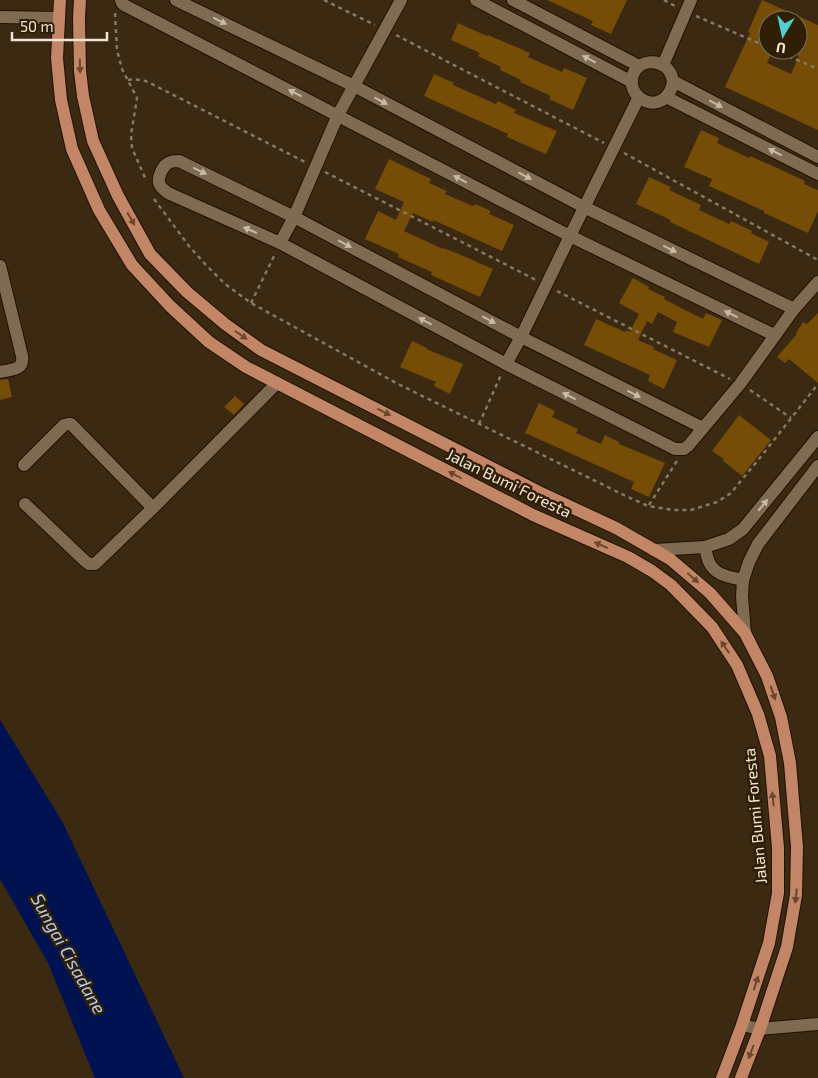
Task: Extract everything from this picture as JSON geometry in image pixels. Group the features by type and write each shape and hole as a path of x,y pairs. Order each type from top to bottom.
{"main road":[{"name":"Jalan Bumi Foresta","path":"60,0 57,58 61,100 72,149 99,210 132,265 170,306 209,342 246,368 533,515 628,557 652,571 671,585 712,627 737,665 758,714 770,756 778,848 778,893 769,943 722,1078"},
{"name":"Jalan Bumi Foresta","path":"80,0 80,71 83,96 93,141 118,196 150,254 187,292 225,324 262,350 543,494 616,528 670,559 710,593 745,633 767,676 780,717 790,763 797,847 796,895 787,947 760,1029 741,1078"},
{"path":"533,515 543,494"},
{"path":"778,848 797,847"}],"street":[{"path":"176,0 354,86 584,208 794,310"},
{"path":"280,243 294,217 338,115 401,0"},
{"path":"476,0 632,82"},
{"path":"513,0 639,66"},
{"path":"118,4 122,3 570,236 774,335"},
{"path":"663,65 688,6"},
{"path":"0,17 59,18"},
{"path":"647,62 656,62 663,65 669,70 673,81 670,93 657,102 648,102 639,97 634,90 632,82 634,73 639,66 647,62"},
{"path":"673,81 818,157"},
{"path":"506,364 639,97"},
{"path":"666,97 818,174"},
{"path":"703,428 521,337 294,217 179,161 168,162 163,167 159,183 162,189 168,193 280,243 506,364 676,450 684,449 688,446 740,384 774,335 818,282"},
{"path":"0,266 4,302 23,363 18,368 0,372"},
{"path":"25,504 84,561 95,564 277,383"},
{"path":"24,466 64,425 71,424 153,508"},
{"path":"654,550 705,546 729,539 744,530 818,437"},
{"path":"745,633 742,596 749,562 758,544 818,466"},
{"path":"789,473 804,485"},
{"path":"705,546 709,562 715,570 724,576 744,580"},
{"path":"742,1025 760,1029 818,1024"}],"path":[{"path":"324,0 614,148 818,260"},
{"path":"664,0 688,6 758,42"},
{"path":"118,4 117,50 122,69 137,98 131,135 132,148 147,183"},
{"path":"797,60 818,69"},
{"path":"128,80 146,81 316,167"},
{"path":"155,199 189,246 205,264 225,284 251,303 398,384 648,506 673,510 691,510 717,502 731,493 818,384"},
{"path":"251,303 280,243"},
{"path":"479,424 506,364"},
{"path":"648,506 684,449"}],"water":[{"name":"Sungai Cisadane","path":"0,720 62,821 184,1078 95,1078 48,963 0,879"}],"building":[{"path":"547,0 627,0 611,34 591,25 593,21"},
{"path":"762,0 784,10 758,10 758,60 768,60 767,63 791,74 797,60 808,60 808,21 818,25 818,130 725,87 750,33 748,32"},
{"path":"458,23 530,53 528,57 562,72 564,68 587,78 573,110 549,99 551,96 520,82 521,80 500,70 501,67 478,56 480,53 451,40"},
{"path":"434,74 454,83 453,85 496,104 498,101 516,110 514,113 557,131 546,154 507,137 508,134 424,96"},
{"path":"701,130 719,138 717,143 749,158 750,156 775,167 805,181 804,184 818,190 818,211 808,233 709,186 712,179 684,167"},
{"path":"389,159 431,179 429,183 447,191 445,194 473,206 475,204 491,211 489,214 514,225 502,251 413,213 404,231 493,269 480,297 431,275 432,272 398,257 399,254 365,239 378,211 396,220 404,202 375,189"},
{"path":"649,177 671,187 669,190 701,205 699,210 729,224 731,221 769,242 759,264 636,204"},
{"path":"633,278 649,287 648,289 665,297 664,299 703,319 706,313 722,320 709,347 673,332 677,322 658,312 652,324 647,321 638,340 677,360 664,389 648,381 650,375 584,345 596,319 625,332 626,330 630,332 639,314 619,303"},
{"path":"818,313 818,383 789,359 785,363 777,357 797,334 803,322 807,324"},
{"path":"412,341 426,349 463,364 450,394 434,386 436,382 400,367"},
{"path":"8,379 12,397 0,400 0,380"},
{"path":"235,396 244,404 234,415 224,407"},
{"path":"539,403 555,411 552,417 578,429 576,433 601,444 605,435 619,442 619,444 665,463 649,497 631,489 634,482 525,433"},
{"path":"739,415 771,440 742,476 722,460 724,459 712,451"}]}
